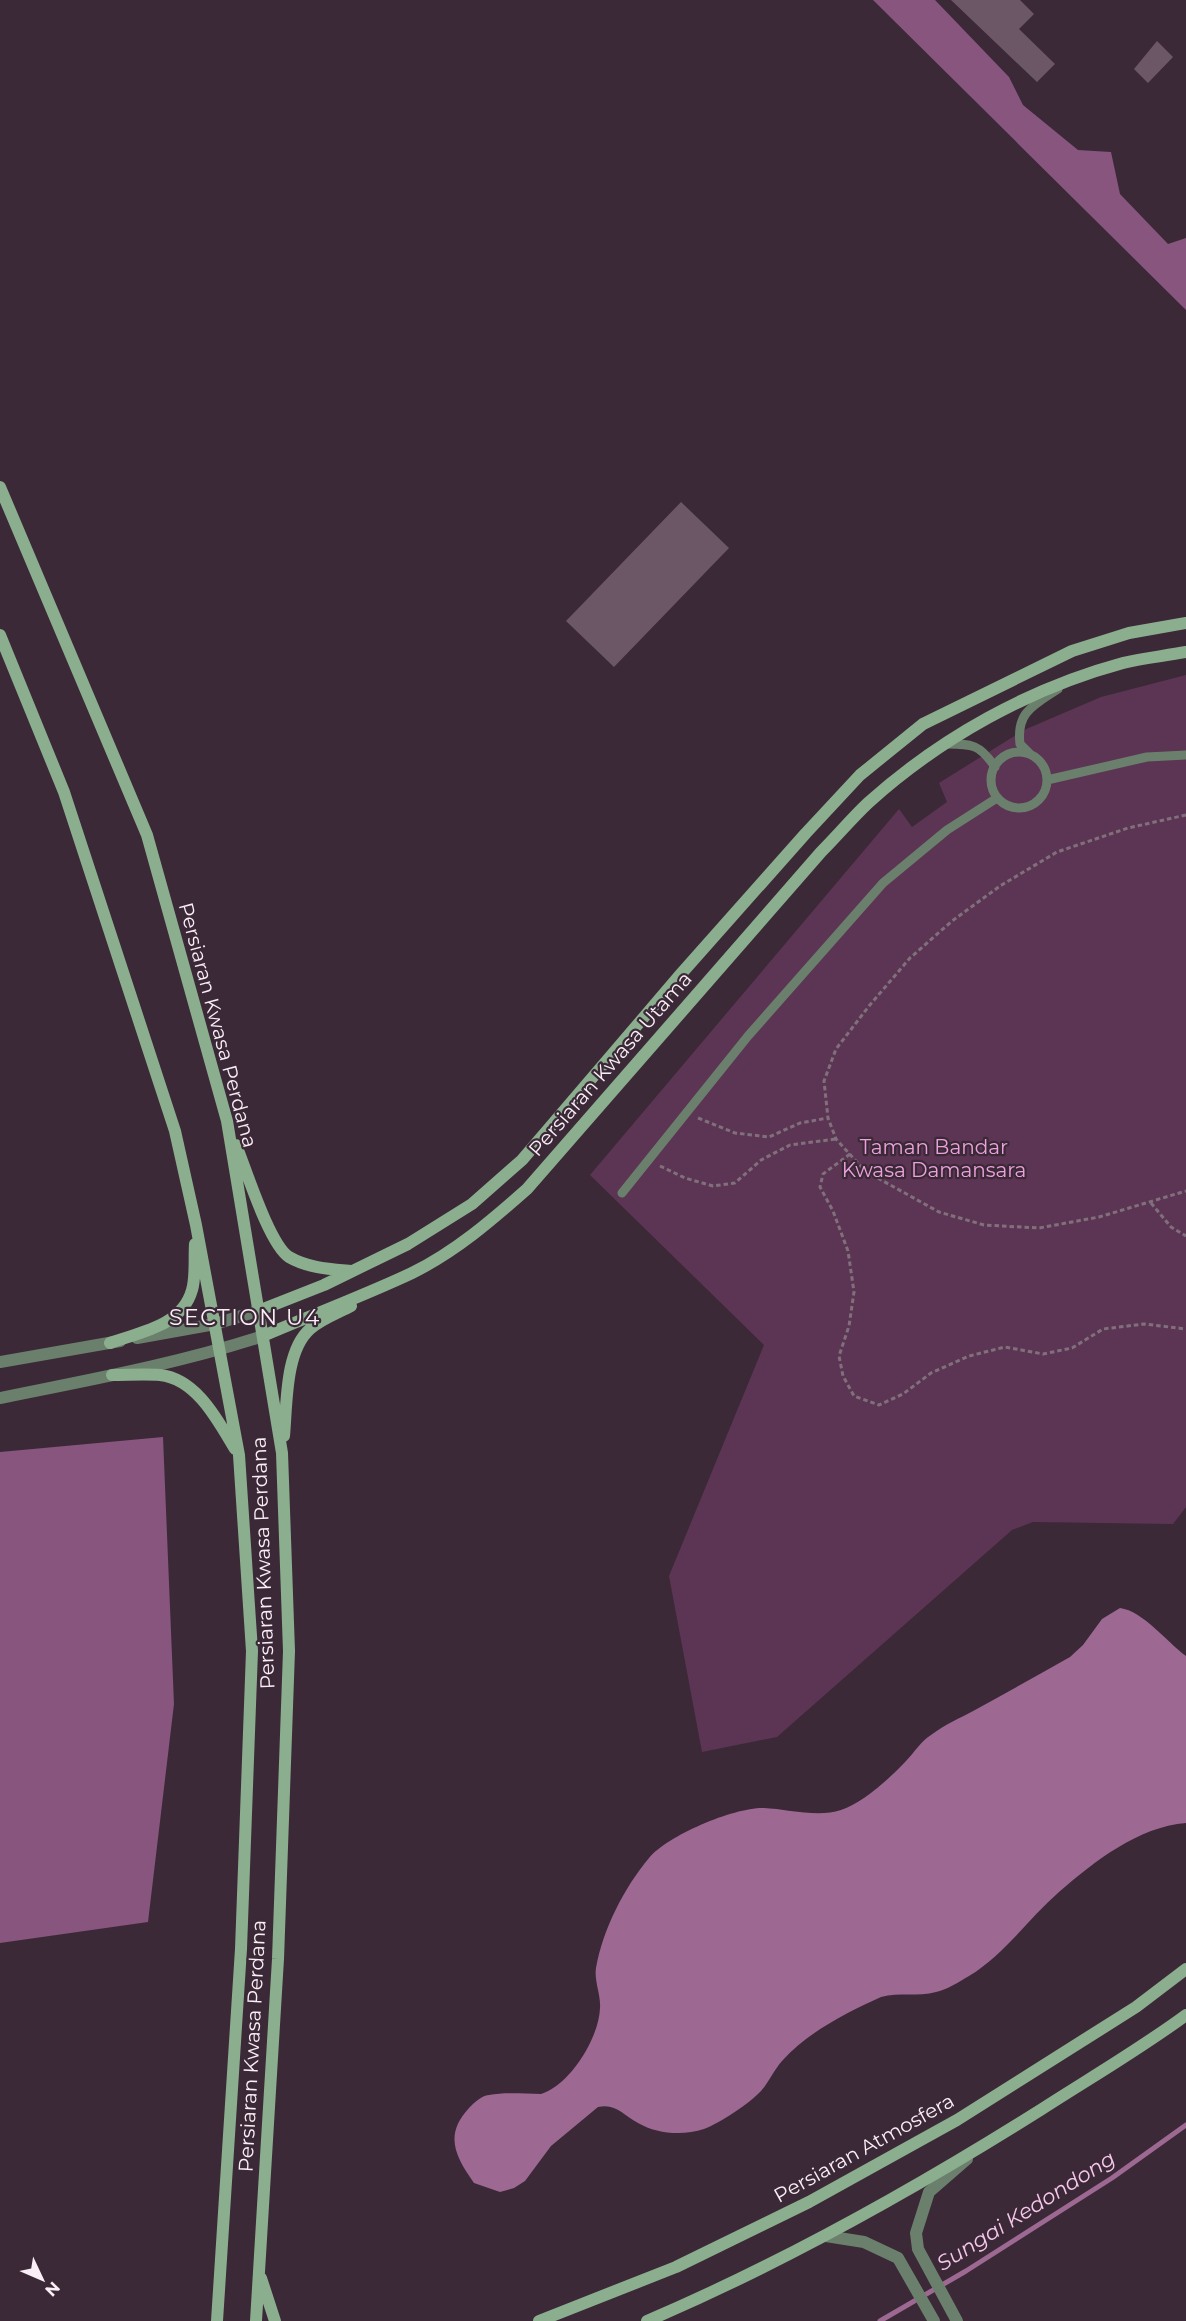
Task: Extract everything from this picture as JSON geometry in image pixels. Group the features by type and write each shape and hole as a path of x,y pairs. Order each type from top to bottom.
{"main road":[{"name":"Persiaran Kwasa Perdana","path":"0,487 147,835 227,1121 282,1453 289,1651 278,1959 256,2321"},
{"path":"0,511 27,550"},
{"name":"Persiaran Kwasa Utama","path":"258,1311 352,1271 408,1244 472,1204 522,1160 680,975 806,833 860,775 923,724 1072,651 1129,633 1186,623"},
{"name":"Persiaran Kwasa Perdana","path":"0,635 68,803 175,1131 196,1225 239,1455 252,1651 241,1949 217,2321"},
{"name":"Persiaran Kwasa Utama","path":"263,1336 413,1272 448,1252 489,1222 527,1189 821,852 868,803 942,744 1008,707 1067,682 1123,663 1186,652"},
{"path":"227,1121 273,1238 286,1255 300,1263 321,1269 352,1271"},
{"path":"110,1343 168,1323 185,1305 192,1290 196,1225"},
{"path":"282,1453 292,1358 299,1342 310,1328 413,1272"},
{"path":"112,1376 161,1375 177,1379 194,1392 213,1413 239,1455"},
{"name":"Persiaran Atmosfera","path":"539,2321 676,2266 809,2202 957,2120 1136,2007 1186,1969"},
{"path":"647,2321 692,2302 826,2236 976,2151 1157,2036 1186,2015"},
{"path":"258,2268 274,2321"}],"street":[{"name":"Persiaran Kwasa Utama","path":"0,1362 215,1324 258,1311"},
{"name":"Persiaran Kwasa Utama","path":"0,1398 112,1376 219,1350 263,1336"},
{"path":"957,2321 918,2248 916,2233 929,2192 976,2151"},
{"path":"826,2236 864,2242 898,2258 934,2321"}],"lane":[{"path":"1033,756 1014,753 1005,756 995,767 991,780 992,790 997,798 1011,807 1028,807 1042,796 1047,780 1045,771 1033,756 1020,744 1018,727 1027,712 1067,682"},
{"path":"942,744 970,744 985,752 995,767"},
{"path":"1047,780 1147,757 1186,755"},
{"path":"622,1193 748,1036 883,883 946,830 997,798"}],"path":[{"path":"1186,815 1128,828 1057,852 1000,886 952,921 910,958 836,1049 824,1081 828,1118 837,1139 850,1154 865,1171 939,1212 984,1225 1039,1228 1099,1217 1186,1191"},
{"path":"685,1114 735,1133 769,1137 800,1123 828,1118"},
{"path":"648,1160 686,1178 713,1186 735,1184 761,1160 790,1145 837,1139"},
{"path":"850,1154 823,1174 820,1187 833,1211 848,1251 854,1292 849,1326 839,1356 843,1376 854,1396 879,1405 903,1394 931,1373 969,1356 1005,1347 1042,1354 1072,1348 1103,1329 1144,1324 1186,1329"},
{"path":"1150,1203 1171,1227 1186,1236"}],"green space":[{"name":"Taman Bandar Kwasa Damansara","path":"1186,675 1186,1507 1173,1524 1033,1522 1012,1530 777,1737 702,1752 669,1576 764,1345 590,1175 899,809 912,827 947,802 939,783 1024,730 1101,697"}],"shaded area":[{"path":"873,0 935,0 1009,77 1023,105 1078,150 1111,152 1120,194 1168,244 1186,238 1186,310"},
{"path":"163,1437 174,1704 148,1922 0,1943 0,1452"},
{"path":"1120,1608 1129,1610 1146,1621 1186,1656 1186,1823 1168,1826 1134,1838 1102,1858 1048,1902 994,1957 957,1983 944,1990 929,1993 881,1997 828,2024 792,2051 756,2096 711,2126 688,2133 662,2132 645,2127 615,2108 598,2107 551,2146 525,2181 514,2188 500,2192 474,2183 457,2155 455,2146 455,2136 461,2118 469,2108 486,2096 508,2093 541,2094 552,2089 572,2071 581,2059 589,2046 598,2020 600,2003 596,1968 609,1924 631,1882 658,1849 686,1832 736,1812 764,1808 822,1813 849,1807 884,1782 924,1740 936,1731 1070,1657 1083,1645 1102,1619"}],"building":[{"path":"951,0 1020,0 1034,14 1019,29 1055,64 1037,82"},
{"path":"1157,41 1173,57 1148,83 1134,69"},
{"path":"681,502 729,548 614,667 566,621"}],"waterway":[{"name":"Sungai Kedondong","path":"880,2321 966,2271 1112,2178 1186,2125"}],"district":[{"name":"SECTION U4","path":"245,1317"}]}
